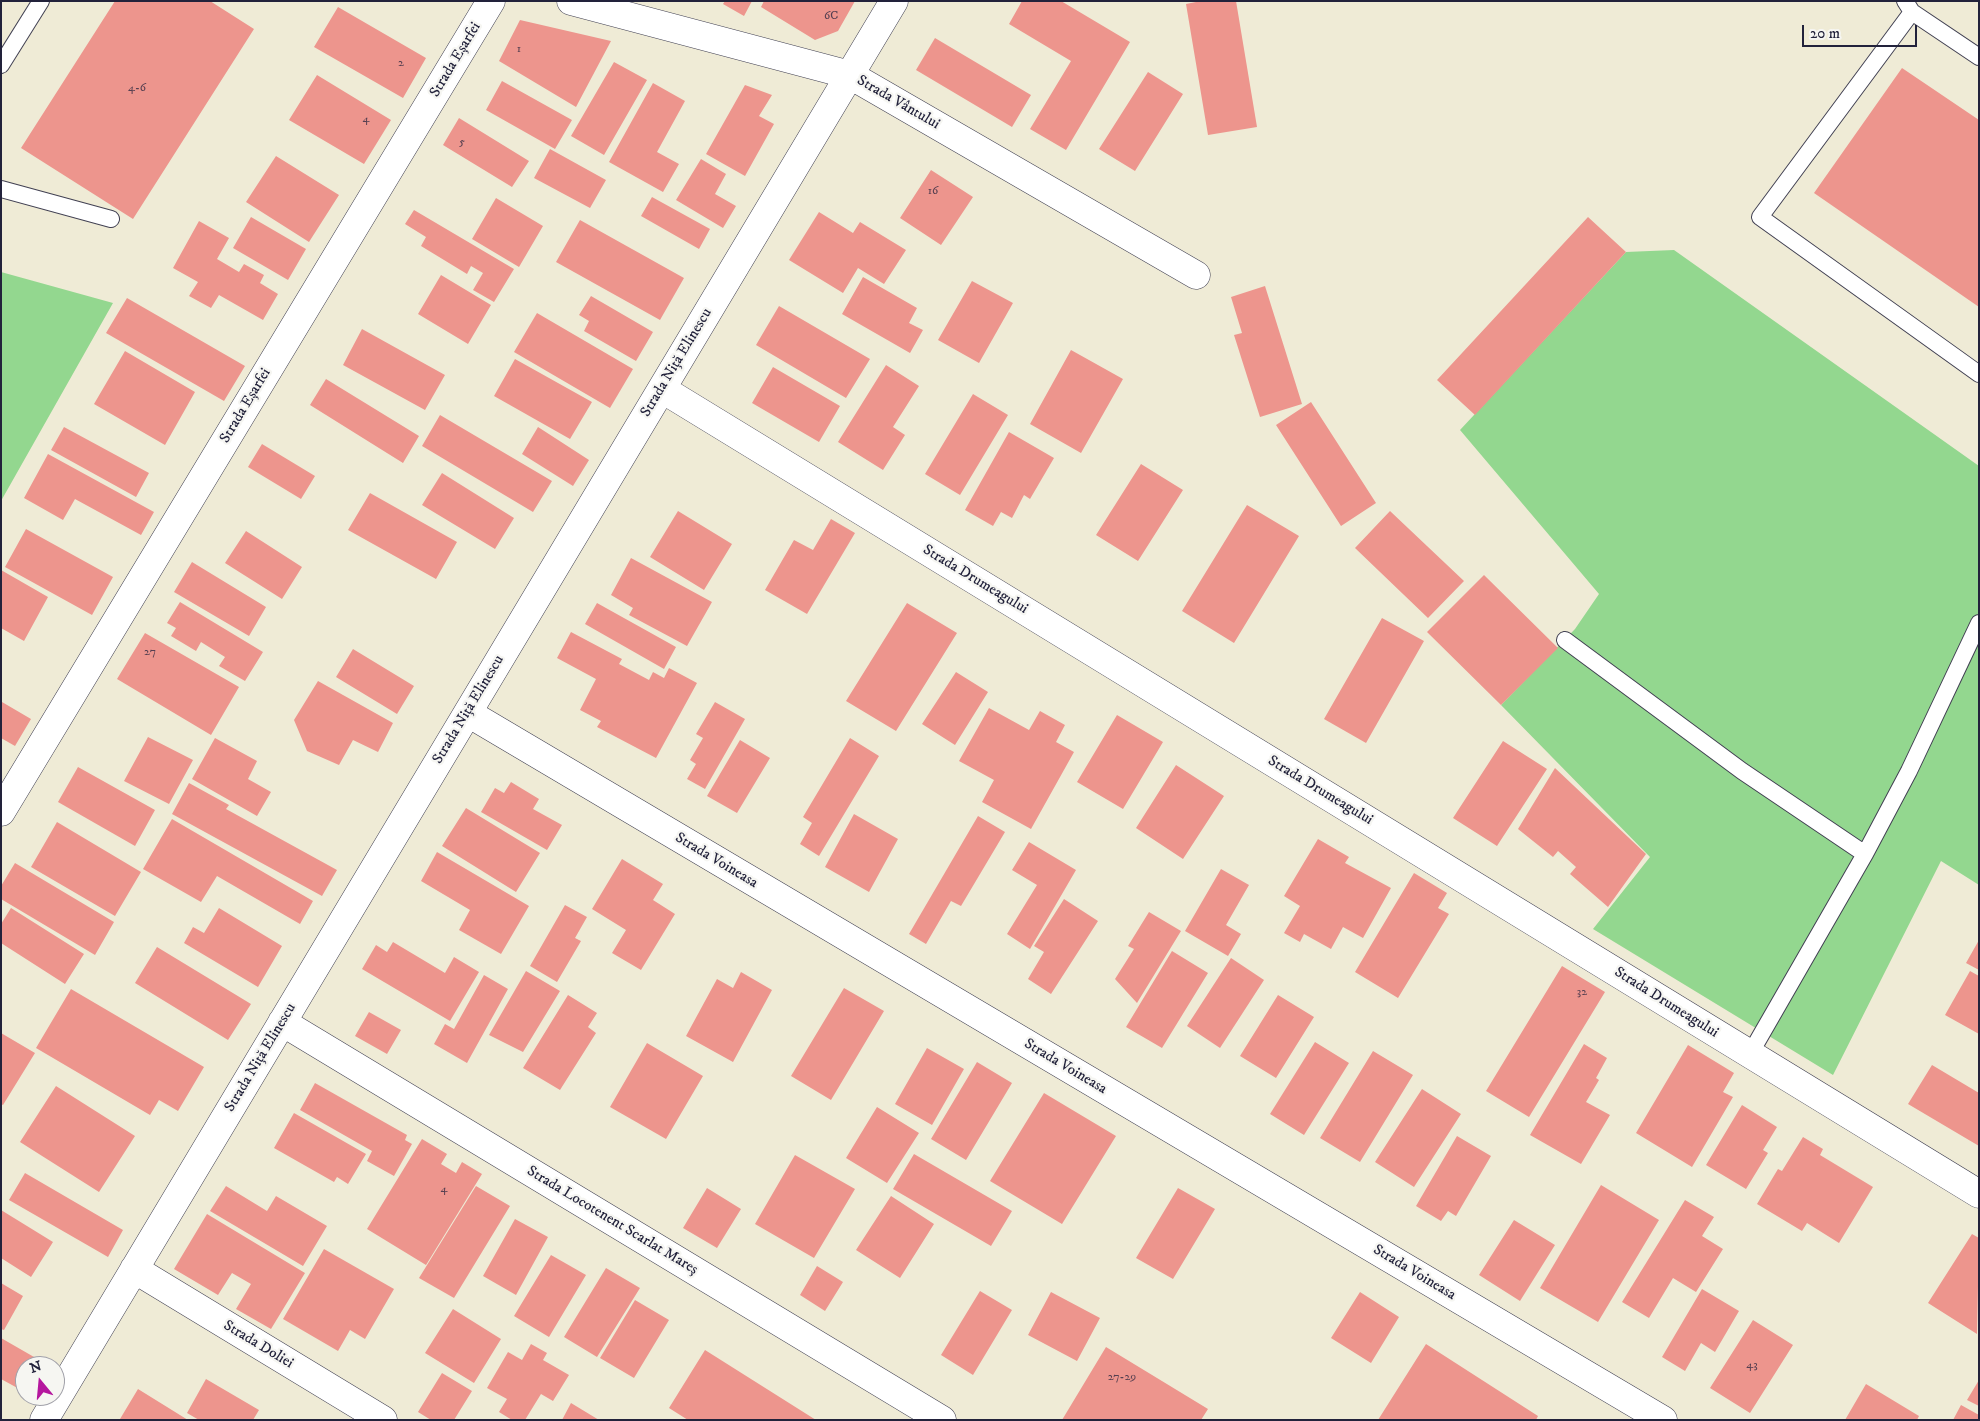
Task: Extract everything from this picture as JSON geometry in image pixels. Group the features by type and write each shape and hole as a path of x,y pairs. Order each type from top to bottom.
{"street":[{"name":"Strada Eșarfei","path":"1,812 491,1"},
{"name":"Strada Vântului","path":"571,1 850,75 1196,275"},
{"name":"Strada Niță Elinescu","path":"44,1420 894,1"},
{"name":"Strada Drumeagului","path":"662,389 1979,1194"},
{"name":"Strada Voineasa","path":"468,713 1663,1420"},
{"name":"Strada Locotenent Scarlat Mareș","path":"282,1022 942,1420"},
{"name":"Strada Doliei","path":"134,1269 383,1420"}],"lane":[{"path":"1,65 42,1"},
{"path":"1979,57 1909,7 1760,217 1979,374"},
{"path":"1,189 111,219"},
{"path":"1750,1054 1865,854 1909,771 1979,623"},
{"path":"1565,640 1742,771 1865,854"}],"green space":[{"path":"1674,250 1979,466 1979,885 1941,861 1833,1075 1593,929 1650,857 1501,705 1575,629 1599,594 1460,430 1626,252"},
{"path":"1,272 113,303 1,501"}],"building":[{"path":"115,1 210,1 254,29 133,219 21,148"},
{"path":"725,1 752,1 744,16 723,4"},
{"path":"764,1 855,1 838,31 815,40 761,7"},
{"path":"1022,1 1061,1 1130,42 1066,150 1030,129 1071,61 1009,24"},
{"path":"1201,1 1236,1 1257,127 1208,135 1186,4"},
{"path":"338,7 426,58 403,98 314,47"},
{"path":"520,20 611,41 576,107 499,61"},
{"path":"935,38 1031,95 1012,127 916,70"},
{"path":"614,62 647,80 604,155 571,136"},
{"path":"1902,68 1979,120 1979,307 1814,193"},
{"path":"1148,72 1183,94 1135,171 1099,149"},
{"path":"317,75 391,120 364,164 289,120"},
{"path":"502,81 572,120 555,149 486,110"},
{"path":"653,83 685,101 657,152 679,164 663,192 609,162"},
{"path":"745,85 772,95 759,116 774,124 745,176 706,154"},
{"path":"459,118 529,161 512,187 443,145"},
{"path":"550,149 606,180 590,208 534,178"},
{"path":"276,156 339,195 309,242 246,202"},
{"path":"701,159 726,174 715,194 736,206 723,228 676,200"},
{"path":"931,170 973,197 941,245 900,218"},
{"path":"652,197 710,229 699,249 641,216"},
{"path":"496,198 543,226 519,267 472,239"},
{"path":"414,210 514,269 494,302 473,290 483,273 471,266 467,274 421,246 426,237 405,224"},
{"path":"819,212 853,233 860,222 906,250 884,284 858,268 843,293 789,260"},
{"path":"251,217 306,249 288,280 233,248"},
{"path":"1588,217 1626,252 1475,415 1437,380"},
{"path":"580,220 684,278 660,320 556,262"},
{"path":"199,221 229,238 217,259 239,272 244,264 264,275 260,283 278,294 263,320 219,295 211,308 189,296 198,282 173,268"},
{"path":"441,275 491,305 468,344 418,314"},
{"path":"863,277 917,308 909,323 923,330 910,353 842,314"},
{"path":"972,281 1013,303 979,363 938,340"},
{"path":"1265,286 1302,404 1260,417 1234,335 1242,333 1231,297"},
{"path":"591,296 653,332 636,361 584,331 589,321 579,315"},
{"path":"127,298 245,366 224,401 106,333"},
{"path":"779,306 870,359 846,398 756,345"},
{"path":"537,313 633,369 610,408 514,352"},
{"path":"362,329 445,375 425,410 343,365"},
{"path":"1071,350 1123,379 1081,453 1030,424"},
{"path":"125,351 195,392 165,445 94,404"},
{"path":"515,359 592,402 570,439 494,396"},
{"path":"886,365 919,386 893,427 905,435 883,470 838,442"},
{"path":"773,367 840,406 819,442 752,403"},
{"path":"326,379 419,436 403,463 310,405"},
{"path":"973,394 1008,415 960,495 925,474"},
{"path":"1311,402 1376,503 1341,526 1276,425"},
{"path":"440,415 552,481 533,512 422,446"},
{"path":"64,427 149,473 136,497 51,450"},
{"path":"538,427 589,460 573,486 522,454"},
{"path":"1009,432 1054,458 1030,499 1024,495 1012,518 1001,512 993,526 965,510"},
{"path":"262,444 315,476 301,499 248,467"},
{"path":"48,454 154,512 141,535 75,499 63,520 24,498"},
{"path":"1141,464 1183,490 1138,561 1096,535"},
{"path":"442,473 514,518 495,549 422,505"},
{"path":"370,493 457,542 436,579 348,530"},
{"path":"1247,505 1299,536 1234,643 1182,611"},
{"path":"678,511 732,544 704,590 650,557"},
{"path":"1390,511 1464,581 1428,618 1355,548"},
{"path":"831,519 855,533 807,614 765,590 794,540 813,550"},
{"path":"26,529 113,577 92,615 5,567"},
{"path":"246,531 302,567 282,599 225,563"},
{"path":"631,558 712,602 687,646 629,615 633,608 611,595"},
{"path":"192,562 266,607 249,636 174,592"},
{"path":"1,570 48,597 24,641 1,628"},
{"path":"1484,575 1558,648 1501,705 1427,632"},
{"path":"180,602 263,652 245,681 219,666 225,657 201,642 196,651 171,636 176,628 167,623"},
{"path":"597,603 676,647 664,669 585,624"},
{"path":"907,603 957,633 896,731 846,701"},
{"path":"1382,618 1424,641 1366,743 1324,719"},
{"path":"571,632 622,659 619,664 649,680 653,672 664,678 669,668 697,683 656,758 597,727 601,721 580,710 596,679 557,658"},
{"path":"145,633 239,687 211,735 117,679"},
{"path":"353,649 414,686 397,714 336,677"},
{"path":"956,672 988,692 955,745 922,724"},
{"path":"318,681 393,723 378,752 353,740 339,765 307,751 294,720"},
{"path":"2,702 31,719 15,746 1,738"},
{"path":"715,702 745,719 705,789 687,779 696,764 690,760 703,738 696,734"},
{"path":"989,708 1029,730 1040,711 1065,725 1056,742 1074,752 1031,829 982,802 994,780 959,761"},
{"path":"1117,715 1163,742 1123,809 1077,782"},
{"path":"148,737 193,760 169,804 124,781"},
{"path":"215,738 257,761 248,779 271,792 257,816 192,779"},
{"path":"850,738 879,756 819,856 800,844 812,823 803,817"},
{"path":"740,740 770,758 737,813 707,796"},
{"path":"1503,741 1547,769 1497,846 1453,818"},
{"path":"1176,765 1224,796 1183,859 1136,828"},
{"path":"78,767 155,810 135,846 58,802"},
{"path":"1555,768 1646,854 1608,907 1570,874 1576,867 1558,851 1553,857 1518,829"},
{"path":"511,782 539,799 533,809 562,825 547,850 481,812 495,788 504,793"},
{"path":"189,783 229,805 226,809 337,870 322,896 172,814"},
{"path":"466,808 540,853 516,892 442,846"},
{"path":"854,814 898,839 869,892 825,867"},
{"path":"978,816 1005,832 961,906 951,901 926,944 909,934"},
{"path":"172,819 313,901 300,924 217,876 201,902 143,869"},
{"path":"57,822 141,872 115,916 31,867"},
{"path":"1318,839 1349,857 1345,863 1391,888 1363,938 1343,927 1331,949 1304,934 1300,942 1284,933 1300,906 1284,896"},
{"path":"1029,842 1076,870 1030,949 1007,934 1037,885 1012,870"},
{"path":"437,852 529,906 501,954 459,930 470,910 421,881"},
{"path":"622,859 663,884 653,900 675,914 641,970 612,953 626,930 592,909"},
{"path":"15,863 114,922 95,955 1,899 1,886"},
{"path":"1221,869 1249,885 1226,925 1241,934 1228,956 1185,931"},
{"path":"1414,873 1447,893 1438,908 1449,914 1398,998 1355,972"},
{"path":"1064,899 1098,921 1051,994 1028,979 1044,952 1034,946"},
{"path":"565,905 587,917 575,938 581,941 557,982 530,966"},
{"path":"11,908 84,954 65,984 1,943 1,924"},
{"path":"219,908 282,946 258,987 184,943 193,927 204,933"},
{"path":"1149,912 1181,931 1137,1003 1115,979 1134,949 1128,946"},
{"path":"1979,940 1979,970 1966,963"},
{"path":"393,942 445,973 454,957 479,972 450,1021 362,969 376,945 387,952"},
{"path":"157,947 251,1004 228,1040 135,983"},
{"path":"1172,951 1208,973 1162,1048 1126,1027"},
{"path":"1231,958 1264,980 1220,1048 1187,1026"},
{"path":"1562,966 1605,992 1529,1117 1486,1091"},
{"path":"526,971 560,991 523,1052 489,1035"},
{"path":"1970,971 1979,976 1979,1034 1945,1015"},
{"path":"741,972 772,990 733,1062 686,1036 717,979 733,988"},
{"path":"484,975 508,989 467,1063 434,1044 445,1024 454,1029"},
{"path":"844,988 884,1011 831,1100 791,1076"},
{"path":"71,989 204,1067 178,1111 159,1100 150,1115 36,1048"},
{"path":"568,995 597,1013 588,1027 596,1033 560,1090 523,1068"},
{"path":"1278,995 1314,1017 1276,1078 1240,1056"},
{"path":"369,1012 401,1030 387,1054 355,1036"},
{"path":"1,1033 35,1053 3,1105 1,1104"},
{"path":"1315,1042 1349,1063 1304,1135 1270,1114"},
{"path":"647,1043 703,1076 666,1139 610,1107"},
{"path":"1584,1044 1607,1058 1596,1078 1599,1080 1586,1102 1610,1115 1581,1164 1530,1135"},
{"path":"1688,1045 1734,1073 1723,1092 1733,1097 1692,1167 1636,1133"},
{"path":"927,1048 964,1069 932,1125 895,1104"},
{"path":"1373,1051 1413,1075 1360,1162 1320,1138"},
{"path":"977,1062 1012,1083 966,1160 931,1139"},
{"path":"1932,1065 1979,1093 1979,1146 1908,1104"},
{"path":"315,1083 407,1135 405,1140 412,1144 394,1176 367,1161 372,1151 300,1110"},
{"path":"56,1086 135,1136 99,1192 20,1142"},
{"path":"1422,1089 1461,1114 1414,1187 1375,1162"},
{"path":"1044,1093 1116,1136 1062,1224 990,1181"},
{"path":"1742,1105 1777,1127 1763,1150 1768,1153 1746,1189 1706,1165"},
{"path":"877,1107 919,1133 887,1183 846,1158"},
{"path":"294,1113 366,1154 348,1184 337,1177 334,1182 274,1148"},
{"path":"1457,1136 1491,1156 1456,1216 1448,1211 1441,1221 1416,1206"},
{"path":"1803,1137 1823,1149 1820,1155 1873,1187 1839,1243 1807,1223 1802,1231 1757,1204 1778,1169 1782,1171"},
{"path":"422,1139 447,1154 441,1164 456,1173 462,1162 482,1174 426,1265 367,1229"},
{"path":"914,1154 1012,1211 991,1246 893,1189"},
{"path":"795,1155 855,1189 814,1258 755,1224"},
{"path":"25,1173 123,1230 108,1257 9,1200"},
{"path":"1601,1185 1659,1220 1598,1322 1540,1288"},
{"path":"226,1186 267,1211 276,1196 327,1226 303,1266 210,1211"},
{"path":"476,1186 510,1206 454,1298 419,1278"},
{"path":"707,1188 741,1209 717,1248 683,1228"},
{"path":"1178,1188 1215,1209 1173,1279 1136,1258"},
{"path":"891,1196 934,1224 900,1278 856,1250"},
{"path":"1685,1200 1714,1217 1702,1236 1723,1249 1696,1292 1673,1278 1649,1318 1622,1302"},
{"path":"1,1210 53,1242 31,1277 1,1258"},
{"path":"207,1214 305,1273 271,1329 236,1309 251,1284 232,1273 218,1295 174,1269"},
{"path":"515,1219 548,1237 516,1295 483,1276"},
{"path":"1514,1220 1555,1245 1520,1301 1479,1275"},
{"path":"1972,1234 1979,1238 1977,1334 1928,1303"},
{"path":"324,1249 394,1289 365,1339 350,1330 338,1351 283,1319"},
{"path":"551,1255 586,1275 549,1337 514,1316"},
{"path":"817,1266 843,1282 825,1311 800,1295"},
{"path":"606,1268 640,1288 597,1357 564,1337"},
{"path":"1,1283 23,1296 4,1330 1,1329"},
{"path":"1702,1289 1739,1311 1715,1352 1701,1343 1685,1371 1662,1357"},
{"path":"980,1291 1012,1310 973,1375 941,1355"},
{"path":"1051,1292 1100,1318 1077,1361 1028,1335"},
{"path":"1360,1292 1399,1317 1371,1363 1331,1338"},
{"path":"635,1300 669,1320 634,1378 600,1358"},
{"path":"453,1309 501,1339 474,1383 425,1353"},
{"path":"1753,1320 1793,1345 1750,1413 1710,1388"},
{"path":"1,1338 32,1356 15,1356 15,1387 1,1379"},
{"path":"531,1344 547,1353 543,1360 569,1375 553,1401 541,1394 525,1420 512,1420 499,1412 507,1399 487,1388 508,1352 522,1360"},
{"path":"1426,1344 1538,1416 1536,1420 1378,1420"},
{"path":"1106,1347 1208,1409 1201,1420 1062,1420"},
{"path":"705,1350 816,1420 688,1420 669,1408"},
{"path":"442,1373 472,1391 454,1420 431,1420 418,1412"},
{"path":"206,1379 259,1410 253,1420 199,1420 187,1413"},
{"path":"1979,1380 1979,1406 1967,1400"},
{"path":"1866,1384 1919,1416 1917,1420 1845,1420"},
{"path":"138,1389 188,1420 120,1419"},
{"path":"571,1403 599,1420 562,1420"},
{"path":"1961,1405 1979,1415 1979,1420 1953,1420"}]}
